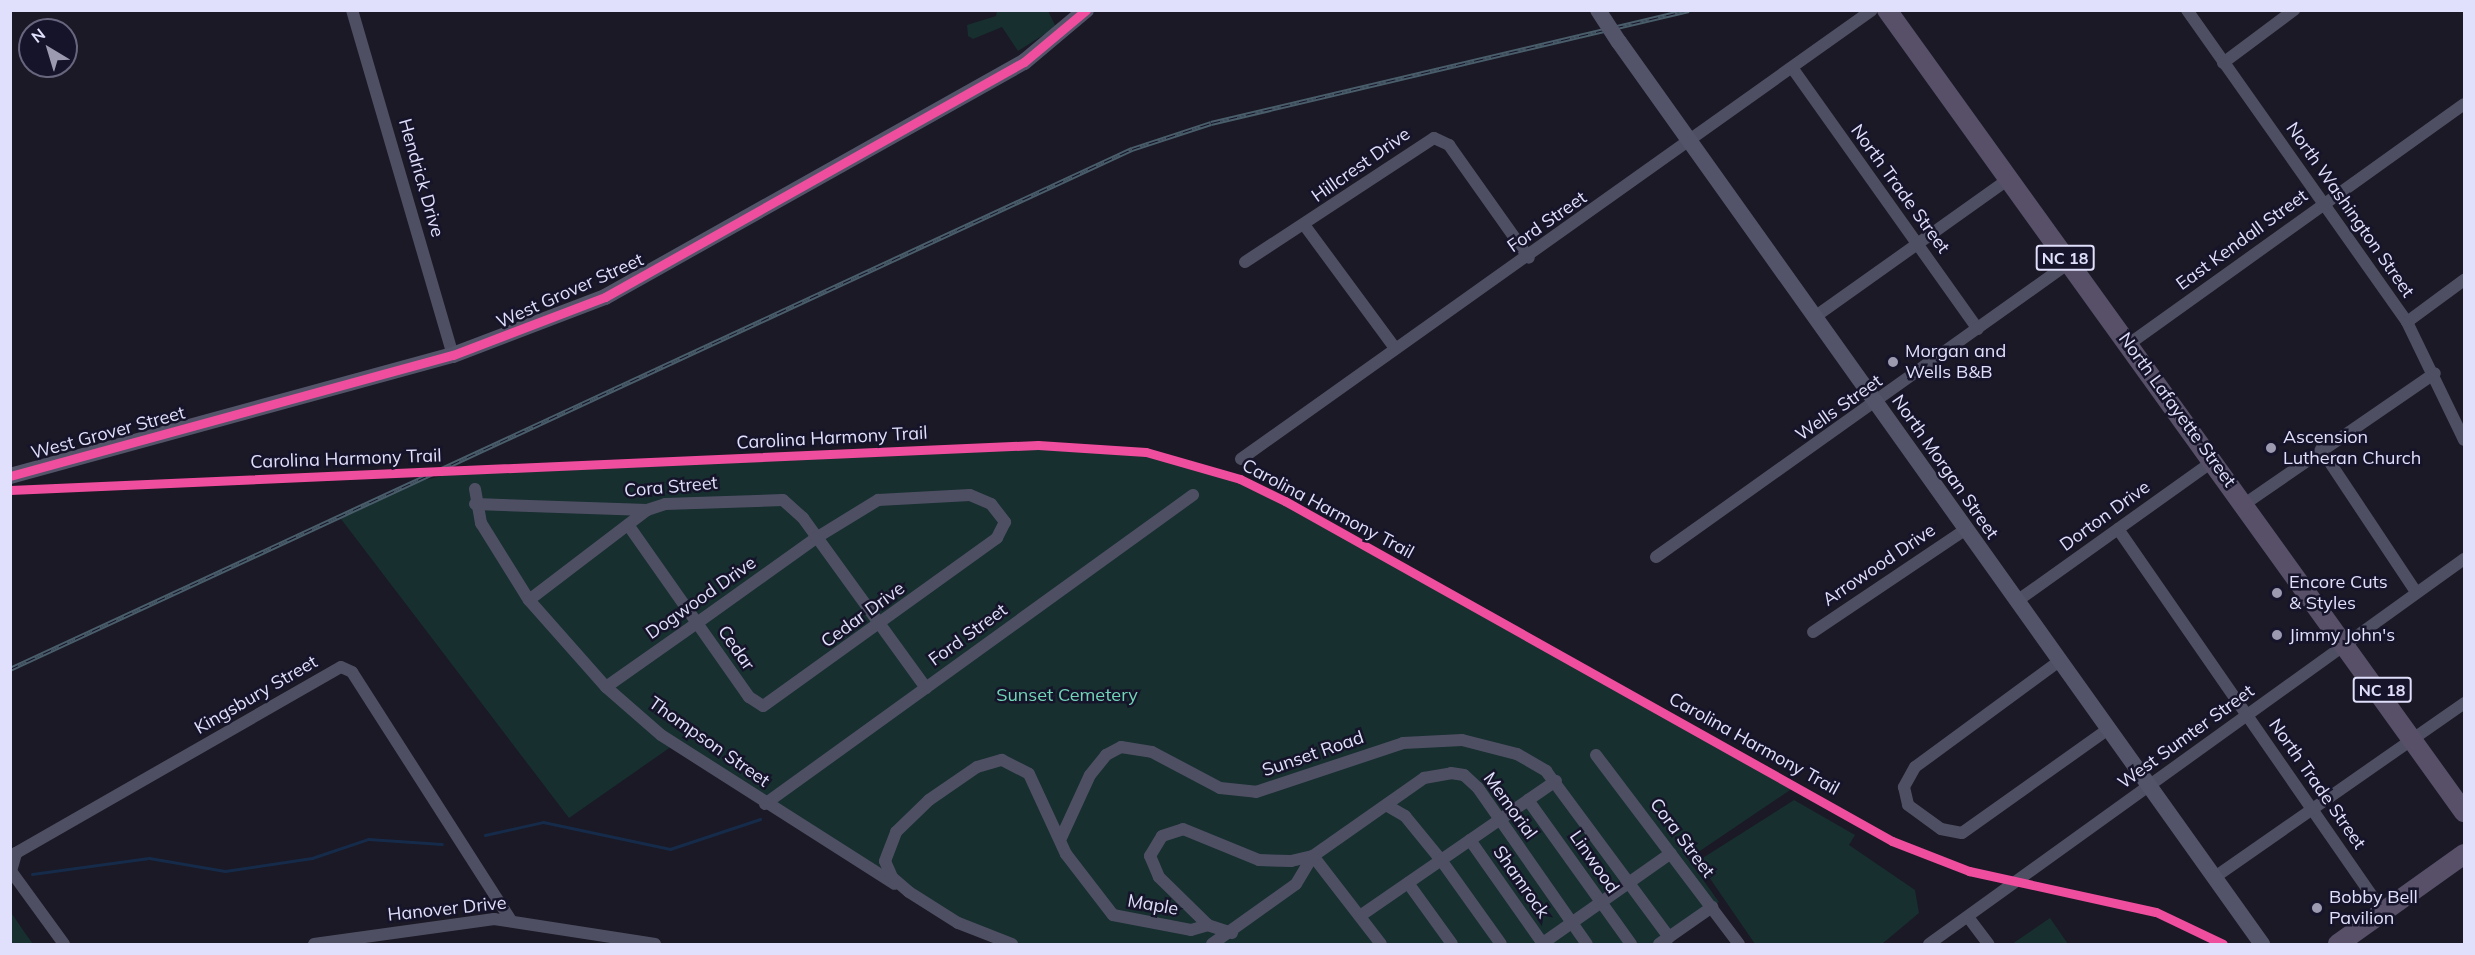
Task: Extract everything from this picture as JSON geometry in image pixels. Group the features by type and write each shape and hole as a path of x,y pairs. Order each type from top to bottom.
{"main road":[{"name":"North Lafayette Street","path":"1887,10 2416,738 2464,812"},
{"path":"2338,945 2464,854"}],"street":[{"name":"Hendrick Drive","path":"352,10 453,355"},
{"name":"West Grover Street","path":"10,476 453,355 605,297 699,248 1024,62 1086,10"},
{"name":"North Morgan Street","path":"1598,10 2058,662 2262,945"},
{"name":"Ford Street","path":"1241,459 1395,348 1529,258 1872,10"},
{"name":"North Washington Street","path":"2187,10 2407,322 2435,373 2464,440"},
{"path":"2223,63 2294,10"},
{"name":"North Trade Street","path":"1793,69 1978,329"},
{"name":"East Kendall Street","path":"2129,344 2464,104"},
{"name":"Hillcrest Drive","path":"1395,348 1305,226 1420,146 1443,139 1529,258"},
{"path":"1816,316 2009,179"},
{"path":"1245,262 1305,226"},
{"name":"Wells Street","path":"1656,557 1876,404 2069,263"},
{"path":"2407,322 2464,280"},
{"path":"2246,503 2321,449 2435,373"},
{"path":"2321,449 2416,592"},
{"name":"Dorton Drive","path":"2017,602 2215,460"},
{"name":"Thompson Street","path":"475,489 475,504 529,600 606,687 661,735 765,804 958,923 1012,945"},
{"name":"Cedar Drive","path":"785,695 962,564 1005,529 999,511 970,495 878,500 816,538"},
{"name":"Ford Street","path":"765,804 1193,495"},
{"name":"Cora Street","path":"475,504 647,510 665,504 774,498 796,510 926,688"},
{"path":"529,600 647,510"},
{"name":"Cedar","path":"628,525 753,702 763,706 785,695"},
{"name":"Arrowood Drive","path":"1812,632 1966,529"},
{"name":"North Trade Street","path":"2118,529 2384,913"},
{"name":"Dogwood Drive","path":"606,687 816,538"},
{"name":"West Sumter Street","path":"1929,945 2416,592 2464,560"},
{"path":"2058,662 1915,767 1903,793 1911,809 1947,833 1962,833 2107,730"},
{"name":"Kingsbury Street","path":"64,945 11,871 16,853 342,667 352,672 510,919"},
{"path":"2215,877 2416,738 2464,702"},
{"name":"Sunset Road","path":"1061,838 1090,776 1106,755 1121,747 1152,752 1232,791 1256,792 1386,748 1445,738 1516,754 1556,781"},
{"name":"Cora Street","path":"1596,755 1739,945"},
{"name":"Thompson Street","path":"909,892 892,877 885,861 896,832 929,800 991,761 1008,760 1025,770 1061,838"},
{"name":"Memorial","path":"1313,856 1424,778 1451,773 1470,780 1587,945"},
{"path":"1360,916 1556,781 1630,883 1664,941 1712,907"},
{"name":"Linwood","path":"1527,800 1631,945"},
{"path":"1386,805 1405,816 1441,860 1501,945"},
{"path":"1232,933 1208,925 1152,864 1152,848 1162,836 1183,829 1276,862 1313,856"},
{"name":"Maple","path":"1061,838 1081,877 1113,915 1191,930 1208,925"},
{"name":"Shamrock","path":"1470,840 1543,944"},
{"path":"1543,944 1671,854"},
{"path":"1313,856 1381,945"},
{"path":"1212,945 1232,933 1296,884 1313,856"},
{"path":"1408,884 1452,945"},
{"path":"1968,917 1988,945"},
{"name":"Hanover Drive","path":"314,945 510,919 655,945"}],"green space":[{"path":"997,10 1048,11 1056,27 1018,51 1002,27 973,39 968,36 967,25 996,16"},
{"name":"Sunset Cemetery","path":"1095,446 1146,452 1240,479 1796,786 1688,859 1719,902 1659,944 1012,944 958,923 675,744 569,818 338,515 424,480 483,467"},
{"path":"1794,800 1855,835 1849,845 1915,890 1919,913 1882,944 1755,944 1698,861"},
{"path":"10,911 25,933 33,944 11,944"},
{"path":"2050,918 2068,944 2012,944"}],"waterway":[{"path":"485,835 543,822 670,849 760,819"},
{"path":"32,874 149,858 225,871 312,858 368,839 442,844"}],"railway":[{"path":"10,669 1132,149 1211,123 1689,10"}],"cycle path":[{"path":"10,476 453,355 605,297 1024,62 1086,10"},
{"name":"Carolina Harmony Trail","path":"10,490 1038,445 1146,452 1240,479 1285,501 1892,841 1969,871 2156,912 2223,944"}],"place":[{"name":"Morgan and Wells B&B","path":"1893,362"},
{"name":"Ascension Lutheran Church","path":"2271,448"},
{"name":"Encore Cuts & Styles","path":"2277,593"},
{"name":"Jimmy John's","path":"2277,635"},
{"name":"Bobby Bell Pavilion","path":"2317,908"}]}
